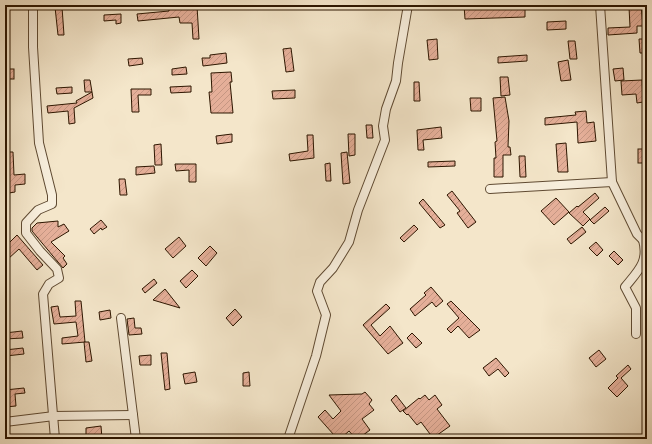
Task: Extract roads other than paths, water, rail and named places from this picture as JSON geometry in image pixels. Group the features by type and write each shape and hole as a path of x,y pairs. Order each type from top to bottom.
{"street":[{"path":"33,5 33,46 39,143 52,195 52,204 38,210 26,223 26,233 40,252 57,269 59,278 49,284 43,294 55,439"},
{"path":"288,439 316,356 326,315 317,291 320,282 333,268 350,242 358,210 385,140 383,126 386,109 396,81 408,5"},
{"path":"600,5 612,182 637,234 645,242 646,250 644,261 625,287 636,308 636,334"},
{"path":"490,189 612,182"},
{"path":"121,318 136,439"},
{"path":"5,422 54,416 133,415"}]}
